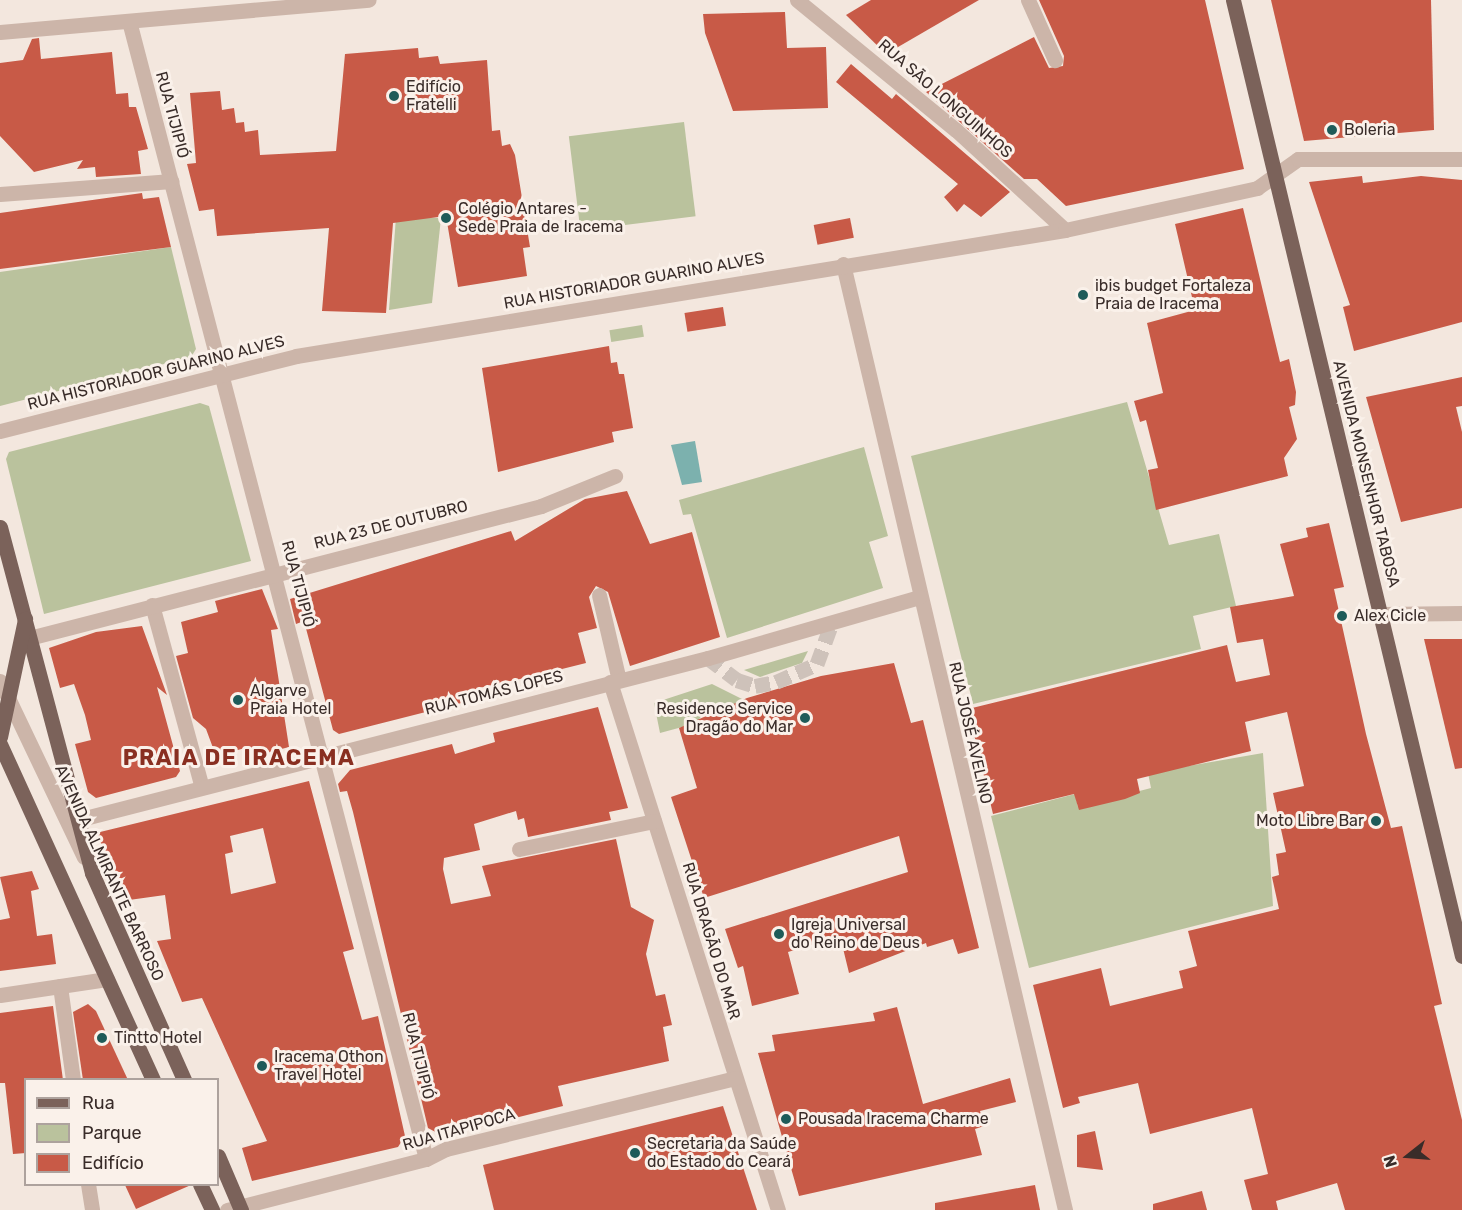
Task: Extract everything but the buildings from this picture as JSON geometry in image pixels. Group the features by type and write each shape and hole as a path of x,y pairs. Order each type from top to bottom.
{"main road":[{"name":"AVENIDA MONSENHOR TABOSA","path":"1233,0 1382,614 1462,956"},
{"path":"0,527 25,619 33,637 92,873"},
{"path":"0,737 25,619"},
{"path":"0,744 152,1078"},
{"name":"AVENIDA ALMIRANTE BARROSO","path":"92,873 183,1078"},
{"path":"219,1159 236,1209"},
{"path":"200,1186 212,1210"}],"street":[{"path":"0,32 369,0"},
{"name":"RUA SÃO LONGUINHOS","path":"796,0 956,130 1065,230"},
{"path":"1028,0 1055,60"},
{"name":"RUA TIJIPIÓ","path":"129,21 277,571 426,1159"},
{"name":"RUA HISTORIADOR GUARINO ALVES","path":"0,431 223,372 843,264 1065,230 1257,188 1298,159 1462,159"},
{"path":"0,195 172,181"},
{"name":"RUA JOSÉ AVELINO","path":"843,264 919,597 1065,1210"},
{"name":"RUA 23 DE OUTUBRO","path":"33,637 277,571 541,506 615,476"},
{"name":"RUA DRAGÃO DO MAR","path":"599,595 614,681 654,821 778,1210"},
{"name":"RUA TOMÁS LOPES","path":"77,820 201,784 614,681 919,597"},
{"path":"152,605 201,784"},
{"path":"1382,614 1462,613"},
{"name":"AVENIDA ALMIRANTE BARROSO","path":"0,681 92,873"},
{"path":"519,849 654,821"},
{"path":"0,995 107,979"},
{"path":"60,986 73,1078"},
{"name":"RUA ITAPIPOCA","path":"236,1209 426,1159 446,1149 735,1078"},
{"path":"88,1186 92,1210"}],"green space":[{"path":"684,122 696,216 580,230 569,136"},
{"path":"396,217 441,218 432,303 389,310"},
{"path":"171,247 196,349 191,357 0,406 0,272"},
{"path":"642,325 644,337 611,342 609,330"},
{"path":"1127,402 1169,545 1219,534 1236,606 1193,616 1201,649 973,704 911,456"},
{"path":"200,403 209,406 251,561 44,614 6,459 9,452"},
{"path":"864,447 888,536 869,542 883,588 727,638 691,514 683,515 679,500"},
{"path":"808,651 802,663 760,677 744,670"},
{"path":"712,684 748,702 704,711 697,723 660,733 654,703"},
{"path":"1263,753 1273,906 1029,968 991,816 1075,794 1078,807 1151,788 1148,773"}],"water":[{"path":"695,441 702,482 682,485 671,445"}],"tunnel":[{"path":"708,658 737,680 755,686 776,682 817,664 832,623"}],"place":[{"name":"Edifício Fratelli","path":"394,96"},
{"name":"Boleria","path":"1332,130"},
{"name":"Colégio Antares - Sede Praia de Iracema","path":"446,218"},
{"name":"ibis budget Fortaleza Praia de Iracema","path":"1083,295"},
{"name":"Alex Cicle","path":"1342,616"},
{"name":"Algarve Praia Hotel","path":"238,700"},
{"name":"Residence Service Dragão do Mar","path":"805,718"},
{"name":"Moto Libre Bar","path":"1376,821"},
{"name":"Igreja Universal do Reino de Deus","path":"779,934"},
{"name":"Tintto Hotel","path":"102,1038"},
{"name":"Iracema Othon Travel Hotel","path":"262,1066"},
{"name":"Pousada Iracema Charme","path":"786,1119"},
{"name":"Secretaria da Saúde do Estado do Ceará","path":"635,1153"}],"district":[{"name":"PRAIA DE IRACEMA","path":"239,758"}]}
